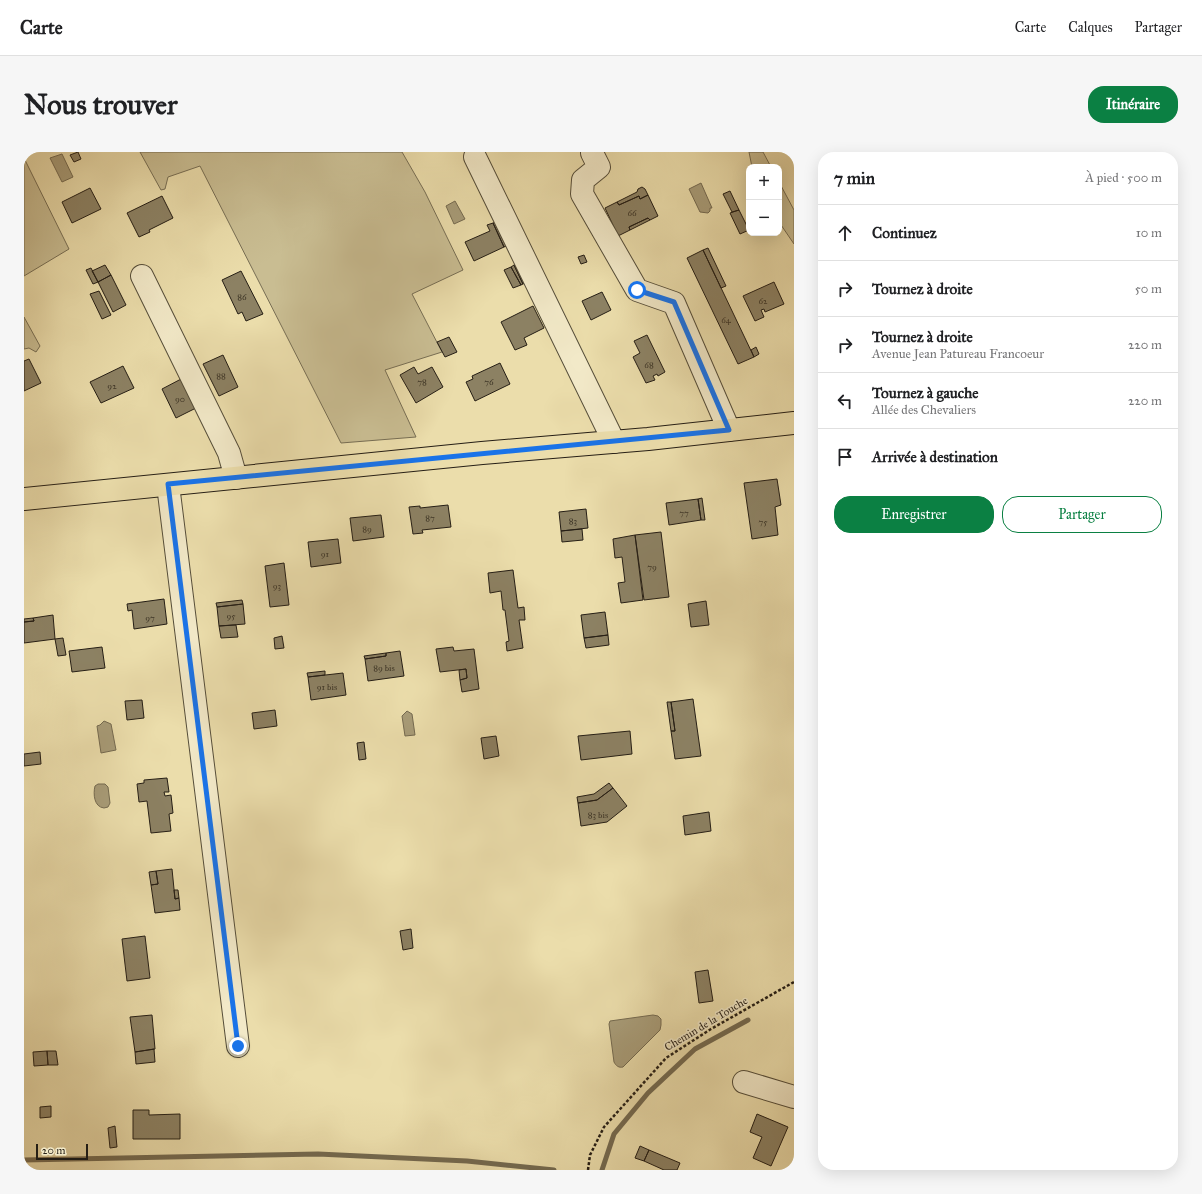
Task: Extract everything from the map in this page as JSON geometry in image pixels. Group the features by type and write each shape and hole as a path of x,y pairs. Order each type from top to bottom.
{"main road":[{"path":"24,499 614,442 794,423"}],"street":[{"path":"592,153 599,167 582,180 582,194 637,290 674,302 729,430"},
{"path":"475,157 614,442"},
{"path":"142,276 229,453 236,478"},
{"path":"168,484 238,1046"},
{"path":"744,1082 794,1097"}],"path":[{"name":"Chemin de la Touche","path":"588,1170 590,1155 604,1127 666,1058 711,1029 794,982"}],"shaded area":[{"path":"140,152 402,152 425,192 463,270 412,294 442,352 385,370 416,437 341,443 200,166 168,177 165,189 161,190"},
{"path":"749,152 763,152 769,164 751,164"},
{"path":"62,154 73,177 62,182 50,158"},
{"path":"24,158 69,249 24,276"},
{"path":"701,183 712,208 710,208 708,213 700,212 689,189"},
{"path":"782,188 794,210 794,244 782,226"},
{"path":"455,201 465,219 454,224 446,206"},
{"path":"24,317 40,346 36,352 29,348 24,349"},
{"path":"407,711 412,714 415,735 405,736 402,716"},
{"path":"104,721 111,724 116,750 101,753 97,726"},
{"path":"98,784 105,784 108,787 110,803 108,807 101,807 96,803 94,789"},
{"path":"653,1015 658,1016 661,1019 660,1030 623,1067 616,1065 614,1062 609,1024 610,1021"}],"building":[{"path":"78,152 81,159 74,162 70,155"},
{"path":"642,187 648,195 640,199 639,196 619,205 617,202 637,192 638,189"},
{"path":"90,188 101,209 72,223 62,202"},
{"path":"730,191 739,210 732,212 723,194"},
{"path":"648,195 658,216 650,220 648,218 629,227 630,230 618,236 605,208 617,202 619,205 639,196 640,199"},
{"path":"162,196 173,218 149,230 150,232 139,237 127,213"},
{"path":"739,210 746,224 746,231 740,234 730,213"},
{"path":"648,218 650,220 630,230 629,227"},
{"path":"499,220 511,244 504,247 493,223"},
{"path":"493,223 504,247 474,261 465,242 490,231 487,225"},
{"path":"708,248 726,286 721,288 703,250"},
{"path":"703,250 754,357 738,364 687,258"},
{"path":"584,255 587,262 581,264 578,257"},
{"path":"521,262 530,280 523,284 514,265"},
{"path":"105,265 111,275 98,282 92,271"},
{"path":"514,265 523,284 521,285 511,267"},
{"path":"511,267 521,285 513,288 504,270"},
{"path":"91,268 98,282 93,284 86,270"},
{"path":"241,271 263,314 246,321 242,312 238,314 222,280"},
{"path":"111,275 126,305 113,312 98,282"},
{"path":"774,282 784,304 765,312 764,309 761,310 764,317 755,321 743,296"},
{"path":"99,291 111,315 102,319 90,294"},
{"path":"602,292 611,310 591,320 582,301"},
{"path":"533,306 544,328 524,338 527,345 515,350 501,322"},
{"path":"647,335 665,372 658,376 657,374 653,376 655,380 646,383 633,357 640,353 634,341"},
{"path":"449,337 457,352 445,357 437,342"},
{"path":"756,347 759,354 754,357 751,350"},
{"path":"223,355 238,387 219,396 203,364"},
{"path":"29,359 41,383 24,391 24,361"},
{"path":"500,363 510,384 475,401 466,382 473,379 472,376"},
{"path":"123,366 134,388 101,403 90,382"},
{"path":"414,367 418,374 432,367 443,387 416,403 400,375"},
{"path":"183,378 198,407 176,418 162,389"},
{"path":"777,479 781,505 775,507 778,535 752,539 744,483"},
{"path":"702,498 705,520 701,520 698,499"},
{"path":"698,499 701,520 669,525 666,503"},
{"path":"448,505 451,527 422,530 423,533 413,534 409,507 420,506 420,508"},
{"path":"586,509 588,528 561,531 559,512"},
{"path":"381,515 384,537 353,541 350,518"},
{"path":"582,529 583,540 562,542 561,531"},
{"path":"661,532 669,597 644,600 635,535"},
{"path":"635,535 643,600 621,603 618,583 625,582 622,557 615,558 613,539"},
{"path":"338,539 341,563 311,567 308,542"},
{"path":"284,563 289,605 270,607 265,566"},
{"path":"513,570 518,608 524,607 525,620 519,620 523,648 507,651 506,642 509,641 501,591 490,593 488,573"},
{"path":"164,599 167,624 134,629 132,610 128,611 127,604"},
{"path":"242,600 243,604 217,607 216,603"},
{"path":"706,601 709,625 691,627 688,604"},
{"path":"243,604 245,624 219,626 217,607"},
{"path":"605,612 608,635 584,638 581,615"},
{"path":"53,615 55,639 24,643 24,622 34,621 33,618"},
{"path":"33,618 34,621 24,622 24,619"},
{"path":"236,625 238,637 221,638 219,626"},
{"path":"608,635 609,645 586,648 584,638"},
{"path":"282,636 284,648 275,649 274,638"},
{"path":"63,638 66,655 58,656 55,639"},
{"path":"102,647 105,668 72,672 69,651"},
{"path":"453,647 454,651 474,649 479,689 462,692 460,680 467,678 466,669 440,672 436,649"},
{"path":"400,651 404,676 368,681 365,659 386,656 386,653"},
{"path":"386,653 386,656 365,659 364,656"},
{"path":"466,669 467,678 460,680 459,670"},
{"path":"325,671 325,675 308,677 307,673"},
{"path":"343,673 346,695 311,700 308,677"},
{"path":"693,699 701,756 675,759 671,731 675,731 671,702"},
{"path":"142,700 144,718 127,720 125,701"},
{"path":"667,702 671,702 675,731 671,731"},
{"path":"275,710 277,726 254,729 252,713"},
{"path":"630,731 632,754 581,760 578,736"},
{"path":"496,736 499,756 484,759 481,738"},
{"path":"364,742 366,759 359,760 357,743"},
{"path":"40,752 41,764 24,766 24,754"},
{"path":"167,778 169,792 164,792 165,796 171,795 173,813 169,814 171,831 151,833 147,801 139,802 137,784 144,783 144,780"},
{"path":"609,783 613,788 597,800 578,803 577,797 594,794"},
{"path":"613,788 627,806 607,822 581,826 578,803 597,800"},
{"path":"709,812 711,831 685,835 683,816"},
{"path":"172,869 175,899 179,898 180,910 155,913 151,885 158,884 156,871"},
{"path":"156,871 158,884 151,885 149,872"},
{"path":"174,890 178,890 179,898 175,899"},
{"path":"411,929 413,948 403,950 400,931"},
{"path":"145,936 150,978 127,981 122,939"},
{"path":"708,970 713,1001 699,1003 695,972"},
{"path":"152,1015 155,1049 135,1052 130,1017"},
{"path":"154,1049 155,1062 136,1064 135,1052"},
{"path":"47,1051 56,1051 58,1065 48,1065"},
{"path":"47,1051 48,1065 34,1066 33,1052"},
{"path":"51,1106 51,1117 40,1118 40,1107"},
{"path":"133,1110 149,1110 149,1115 180,1114 180,1139 133,1139"},
{"path":"757,1114 788,1127 771,1166 753,1158 762,1137 750,1132"},
{"path":"115,1126 117,1147 110,1148 108,1128"},
{"path":"640,1146 649,1150 644,1161 635,1158"},
{"path":"649,1150 680,1163 677,1170 664,1170 644,1161"}],"waterway":[{"path":"602,1170 614,1134 648,1093 695,1049 748,1020"},
{"path":"24,1160 318,1154 467,1161 554,1170"}],"route":[{"path":"238,1046 168,484 729,430 674,302 637,290"}]}
